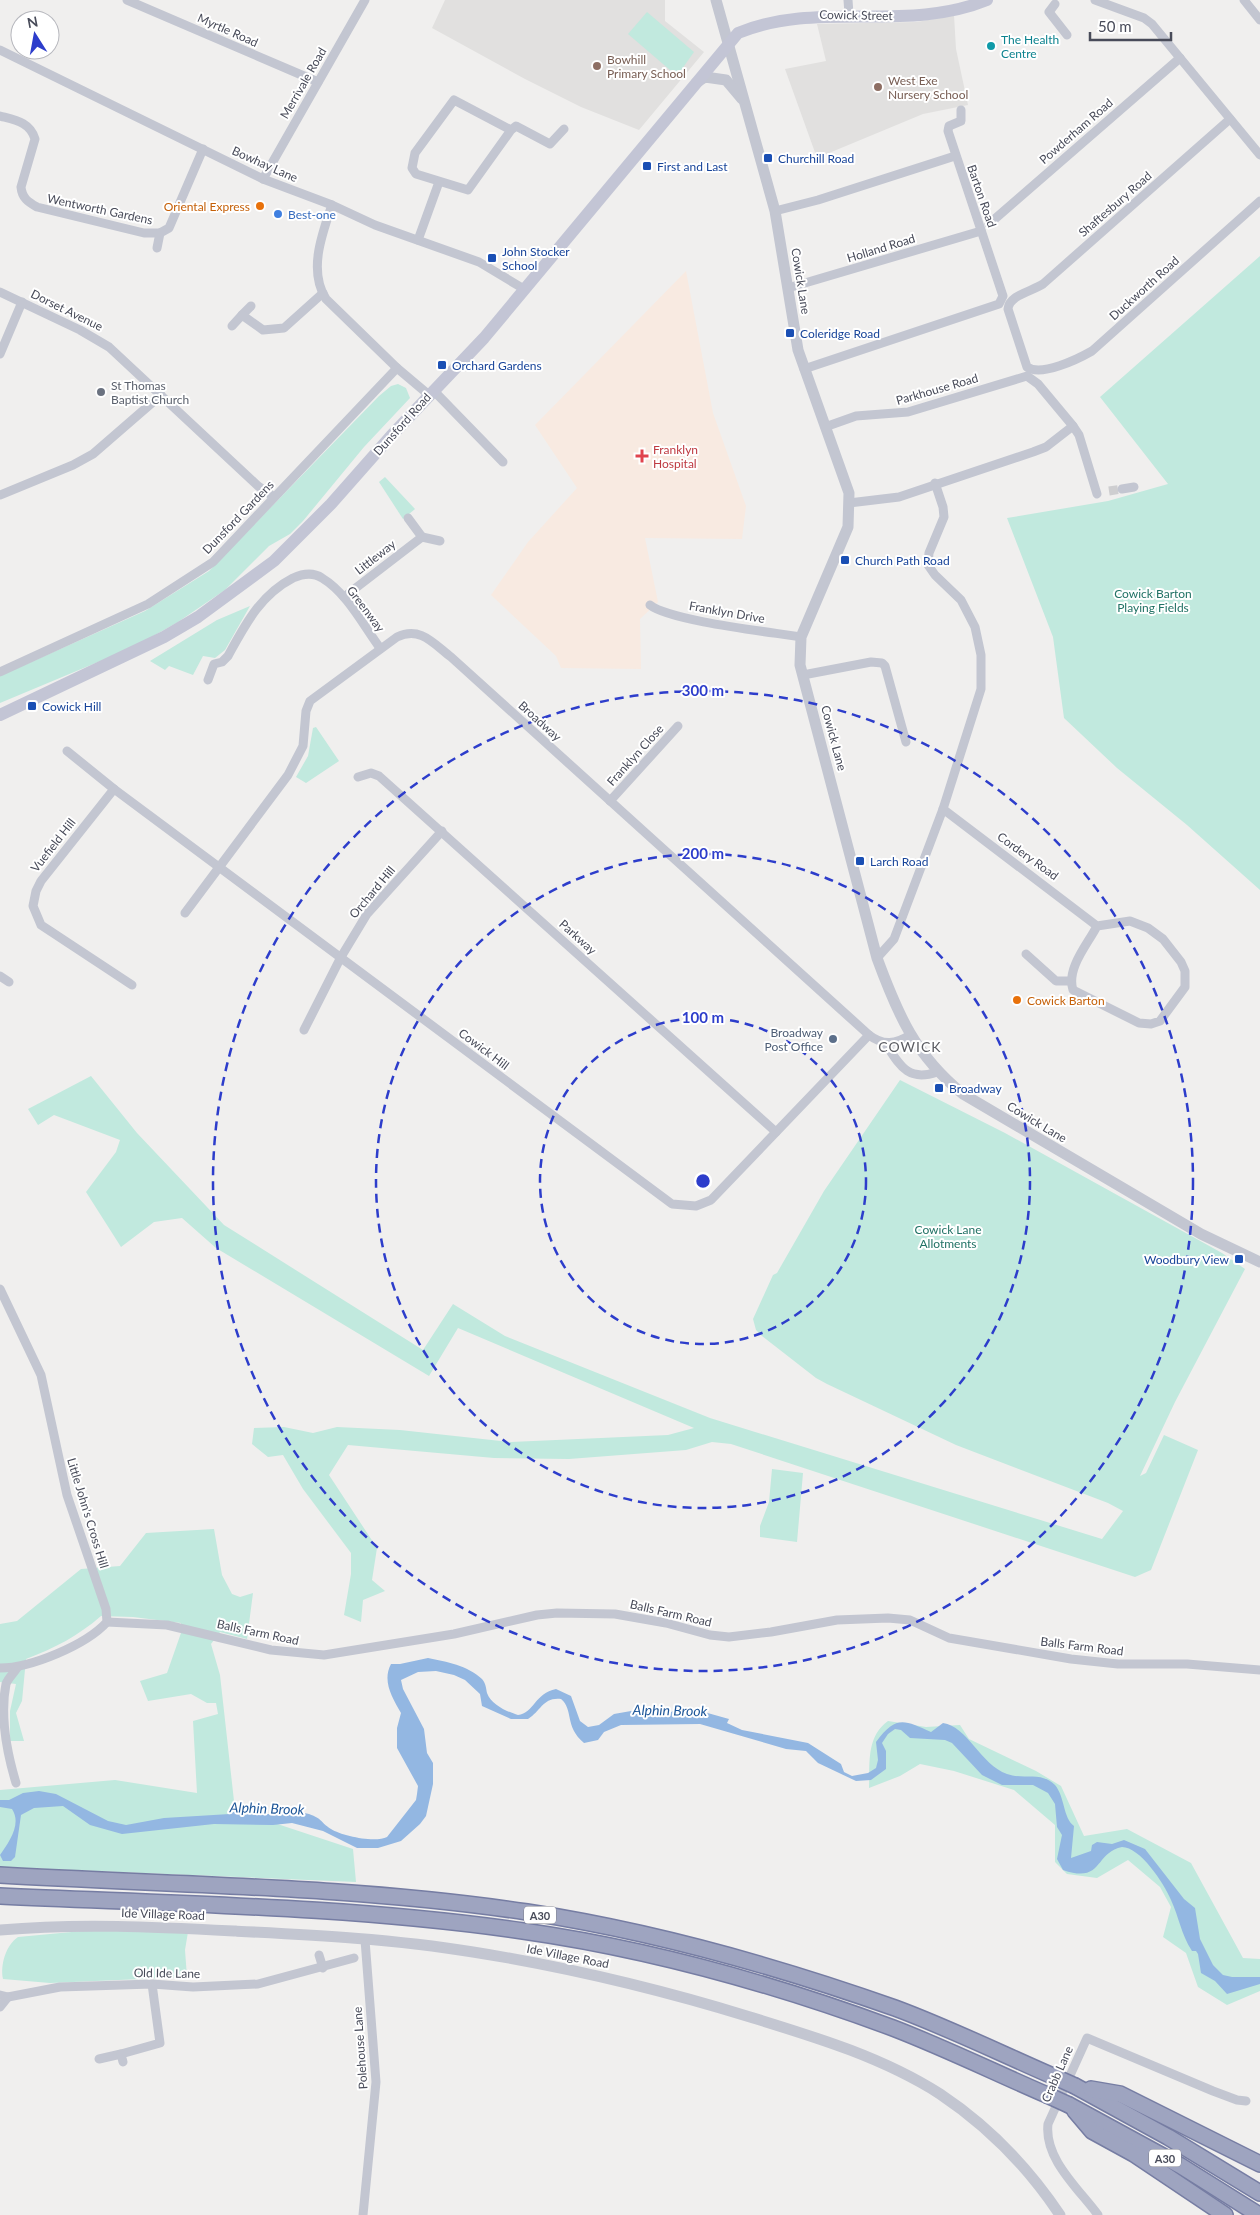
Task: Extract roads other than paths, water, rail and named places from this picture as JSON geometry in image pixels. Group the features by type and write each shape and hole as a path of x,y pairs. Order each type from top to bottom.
{"highway":[{"name":"A30","path":"0,1875 408,1897 528,1913 618,1929 776,1969 898,2009 1075,2086 1168,2137 1260,2193"},
{"name":"A30","path":"0,1896 284,1908 406,1916 524,1931 615,1948 708,1969 894,2029 1047,2095 1181,2166 1259,2215"},
{"path":"1075,2086 1120,2094 1260,2164"},
{"path":"1069,2105 1092,2131 1134,2154 1225,2215"}],"main road":[{"name":"Cowick Street","path":"728,42 738,32 749,27 781,18 802,15 933,14 988,0"},
{"name":"Dunsford Road","path":"0,714 164,637 211,608 274,561 484,338 728,42"}],"street":[{"name":"Myrtle Road","path":"127,0 145,3 318,82"},
{"name":"Merrivale Road","path":"263,179 365,0"},
{"name":"Cowick Lane","path":"716,0 775,211 804,369 844,476 849,503 848,526 801,637 800,655 803,675 877,958 891,996 910,1034 937,1072 963,1094 1201,1234 1260,1262"},
{"path":"848,0 849,14"},
{"path":"1095,0 1144,18 1152,24 1260,155"},
{"path":"1244,0 1260,20"},
{"path":"1055,4 1049,12 1067,35"},
{"name":"Bowhay Lane","path":"0,50 263,179 332,205 375,225 479,262 524,289"},
{"name":"Powderham Road","path":"989,224 1180,58"},
{"path":"692,87 705,77 726,80 744,102"},
{"path":"511,130 454,100 412,160 412,168 416,174 468,190 511,130 519,127 550,144 564,129"},
{"name":"Barton Road","path":"961,110 961,121 948,128 955,156 981,231 1008,298 1008,309 1029,373 1073,426 1078,435 1097,494"},
{"name":"Wentworth Gardens","path":"0,116 24,123 35,139 22,187 22,194 30,204 144,233 160,233 169,228 204,149"},
{"name":"Shaftesbury Road","path":"1008,298 1042,286 1230,119"},
{"path":"775,211 818,200 955,156"},
{"path":"418,240 439,182"},
{"name":"Duckworth Road","path":"1029,373 1078,360 1092,351 1260,201"},
{"path":"332,205 320,243 317,262 323,293 397,368 431,393 503,462"},
{"name":"Holland Road","path":"788,288 981,231"},
{"name":"Wentworth Gardens","path":"158,248 160,233"},
{"name":"Dorset Avenue","path":"0,292 98,340 161,395 258,486 274,497"},
{"path":"242,315 263,330 284,328 323,293"},
{"path":"804,369 986,309 1008,298"},
{"path":"0,354 22,302"},
{"path":"232,326 250,306"},
{"name":"Dunsford Gardens","path":"0,672 159,599 214,562 397,368"},
{"name":"Parkhouse Road","path":"825,427 856,416 908,412 1029,373"},
{"path":"0,494 88,457 161,395"},
{"path":"849,503 898,497 935,483 1034,452 1046,447 1073,426"},
{"path":"877,958 894,939 943,808 981,688 982,675 979,642 970,616 954,591 935,575 928,565 929,554 944,516 935,483"},
{"path":"1122,489 1134,487"},
{"path":"408,518 422,537 440,541"},
{"name":"Littleway","path":"344,597 422,537"},
{"name":"Greenway","path":"208,680 214,664 222,662 228,656 259,604 283,584 297,576 312,574 324,578 344,597 380,648"},
{"name":"Franklyn Drive","path":"650,605 662,612 696,620 801,637"},
{"name":"Broadway","path":"185,913 218,866 267,804 297,759 303,746 306,711 310,701 380,648 405,633 419,633 610,801 869,1035 878,1042 885,1044 899,1064 913,1075 926,1076 937,1072"},
{"path":"803,675 871,662 882,663 885,666 906,742"},
{"name":"Franklyn Close","path":"610,801 678,726"},
{"name":"Cowick Hill","path":"67,751 114,789 672,1204 696,1206 711,1200 869,1035"},
{"name":"Parkway","path":"358,777 371,773 379,776 776,1132"},
{"name":"Vuefield Hill","path":"114,789 41,881 36,890 33,906 41,925 117,969 132,985"},
{"name":"Cordery Road","path":"943,808 1098,926"},
{"name":"Orchard Hill","path":"304,1030 341,957 367,914 442,831"},
{"path":"1130,921 1148,928 1163,939 1181,962 1185,971 1185,987 1160,1022 1145,1024 1076,993 1071,981 1074,968 1098,926 1130,921"},
{"path":"1026,954 1056,981 1071,981"},
{"path":"0,976 9,982"},
{"path":"885,1044 904,1039 910,1034"},
{"name":"Little John's Cross Hill","path":"0,1289 41,1376 67,1495 106,1609 107,1622"},
{"name":"Balls Farm Road","path":"107,1622 167,1625 271,1650 324,1655 454,1634 537,1615 557,1613 616,1614 666,1622 710,1635 729,1637 771,1632 838,1620 888,1618 910,1620 949,1638 1071,1659 1118,1664 1188,1664 1260,1670"},
{"path":"0,1668 17,1668 38,1662 89,1637 107,1622"},
{"path":"16,1783 2,1733 0,1714 3,1680 17,1668"},
{"name":"Ide Village Road","path":"0,1930 95,1925 364,1940 472,1952 638,1984 821,2039 912,2078 958,2107 1011,2153 1042,2188 1060,2215"},
{"name":"Polehouse Lane","path":"362,2215 376,2082 364,1940"},
{"path":"319,1955 323,1968"},
{"name":"Old Ide Lane","path":"0,2007 4,1996 60,1987 152,1984 193,1987 258,1984 323,1968 354,1958"},
{"path":"100,2059 122,2058 160,2043 152,1984"},
{"name":"Crabb Lane","path":"1098,2215 1050,2149 1046,2135 1048,2124 1087,2038 1213,2092 1246,2101"}],"water":[{"path":"428,1658 470,1670 482,1679 492,1701 505,1710 518,1715 528,1711 543,1694 556,1689 571,1696 580,1721 588,1727 599,1725 614,1714 631,1711 667,1714 673,1711 704,1712 729,1719 727,1723 742,1730 808,1743 841,1764 844,1772 852,1776 868,1773 876,1768 878,1760 876,1742 889,1727 895,1724 907,1723 931,1732 943,1723 952,1726 967,1738 989,1763 998,1769 1013,1776 1044,1778 1055,1785 1061,1795 1068,1818 1074,1826 1071,1858 1091,1851 1092,1845 1097,1842 1112,1844 1124,1840 1145,1849 1184,1899 1195,1908 1200,1939 1213,1965 1223,1975 1232,1977 1260,1977 1260,1984 1227,1994 1215,1981 1201,1973 1198,1954 1196,1951 1192,1951 1188,1945 1168,1893 1151,1867 1136,1853 1122,1847 1113,1850 1097,1866 1085,1873 1063,1870 1057,1859 1062,1835 1057,1827 1055,1804 1048,1793 1033,1785 1002,1785 982,1775 952,1743 945,1740 910,1738 901,1730 895,1729 888,1734 882,1743 886,1751 886,1769 871,1780 856,1781 818,1763 806,1751 786,1749 700,1724 621,1725 604,1732 598,1740 584,1743 571,1725 567,1708 561,1699 546,1702 528,1719 511,1719 482,1706 480,1694 465,1680 454,1675 436,1671 418,1672 401,1680 403,1689 424,1729 427,1753 433,1763 433,1784 426,1816 401,1841 378,1848 357,1848 323,1831 292,1823 273,1825 214,1824 122,1834 90,1825 63,1806 34,1808 21,1815 15,1857 11,1861 3,1861 0,1855 13,1833 16,1821 12,1809 0,1807 0,1800 9,1800 23,1793 39,1791 56,1794 108,1821 126,1825 164,1818 230,1814 236,1810 252,1814 309,1814 336,1832 367,1839 387,1837 416,1800 418,1786 397,1748 397,1728 401,1713 389,1689 388,1670 391,1664"}],"tunnel":[{"path":"1109,491 1122,489"}],"place":[{"name":"The Health Centre","path":"991,46"},
{"name":"Bowhill Primary School","path":"597,66"},
{"name":"West Exe Nursery School","path":"878,87"},
{"name":"Churchill Road","path":"768,158"},
{"name":"First and Last","path":"647,166"},
{"name":"Oriental Express","path":"260,206"},
{"name":"Best-one","path":"278,214"},
{"name":"John Stocker School","path":"492,258"},
{"name":"Coleridge Road","path":"790,333"},
{"name":"Orchard Gardens","path":"442,365"},
{"name":"St Thomas Baptist Church","path":"101,392"},
{"name":"Franklyn Hospital","path":"642,456"},
{"name":"Church Path Road","path":"845,560"},
{"name":"Cowick Hill","path":"32,706"},
{"name":"Larch Road","path":"860,861"},
{"name":"Cowick Barton","path":"1017,1000"},
{"name":"Broadway Post Office","path":"833,1039"},
{"name":"Broadway","path":"939,1088"},
{"name":"Woodbury View","path":"1239,1259"}],"district":[{"name":"COWICK","path":"910,1046"}],"park label":[{"name":"Cowick Barton Playing Fields","path":"1153,600"},
{"name":"Cowick Lane Allotments","path":"948,1236"}],"water label":[{"name":"Alphin Brook","path":"670,1710"},
{"name":"Alphin Brook","path":"267,1808"}]}
